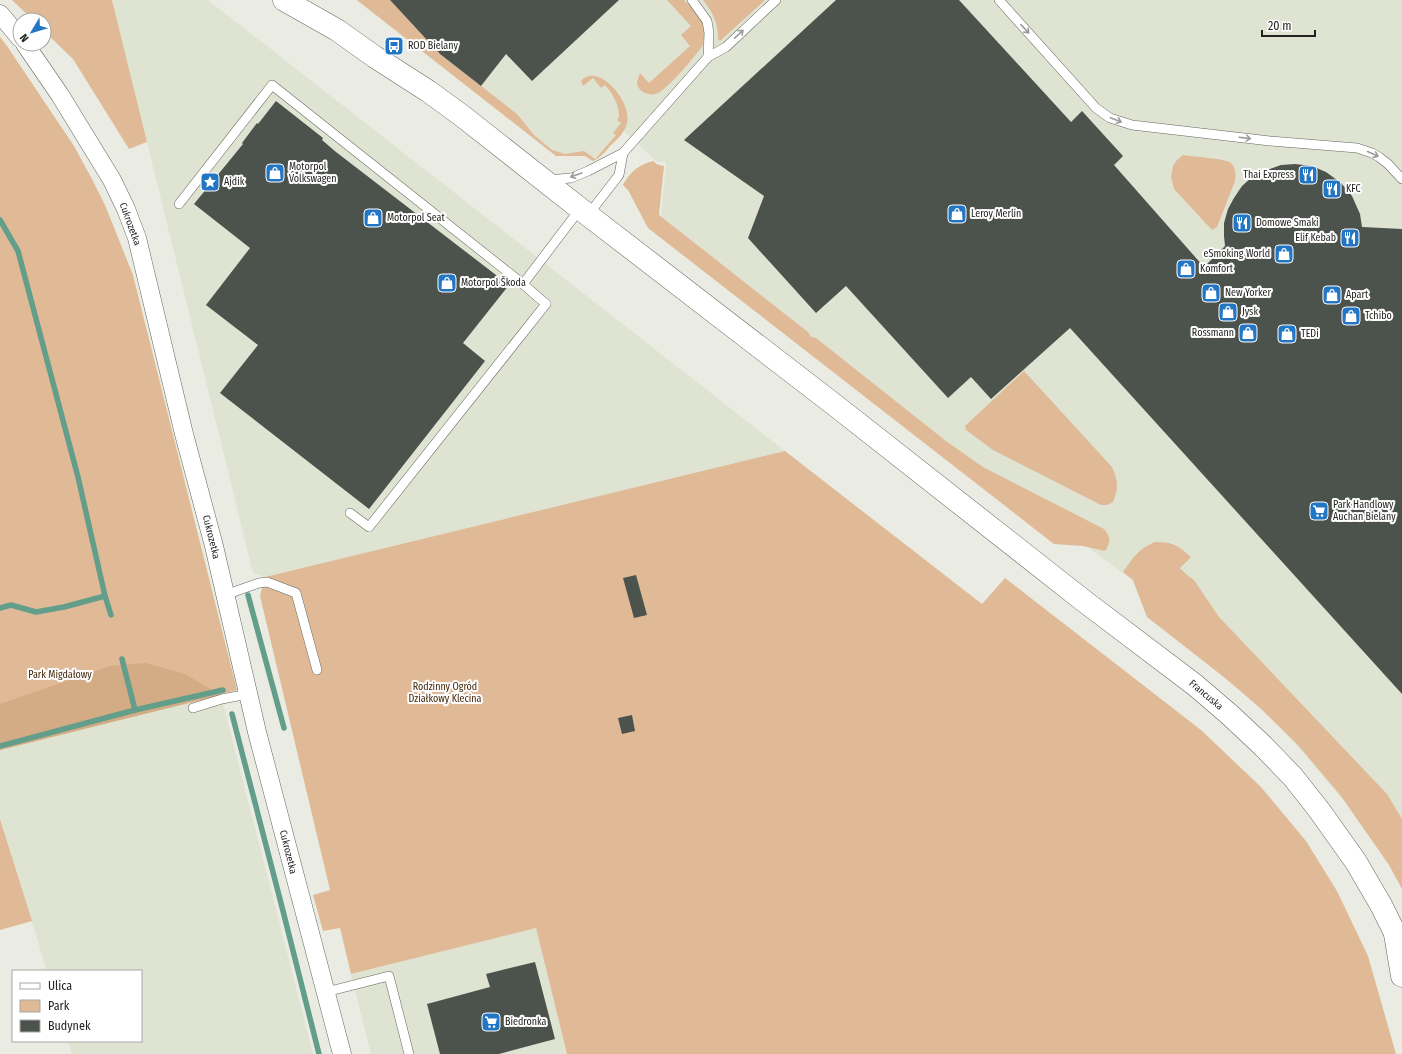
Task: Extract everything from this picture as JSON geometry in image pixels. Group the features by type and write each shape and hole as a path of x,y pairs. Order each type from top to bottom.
{"main road":[{"path":"284,0 337,30"},
{"path":"304,0 337,30"},
{"name":"Francuska","path":"337,30 456,111 584,212 1195,685 1230,715 1292,776 1320,810 1356,862 1376,896 1398,940 1402,976"}],"street":[{"path":"0,14 12,28"},
{"name":"Cukrozetka","path":"30,52 60,95 112,180 126,209 134,231 184,434 214,546 224,595 248,694 301,904 342,1054"}],"lane":[{"path":"692,0 707,21 709,33 708,57"},
{"path":"544,180 571,178 623,153 708,57 726,47 776,0"},
{"path":"999,0 1096,108 1114,120 1132,125 1270,141 1357,148 1379,157 1402,179"},
{"path":"179,204 272,85 524,284 546,304 369,527 350,513"},
{"path":"524,284 584,212 619,175 623,153"},
{"path":"224,595 267,582 296,593 317,670"},
{"path":"193,708 222,699 248,694"},
{"path":"326,992 388,976 409,1054"}],"shaded area":[{"path":"112,0 208,0 785,451 265,577 253,573"},
{"path":"356,0 1402,0 1402,887 1389,865 1347,805 1299,748 1245,690 1147,617 1132,580 660,227 666,162 657,162 622,129 592,161 585,156 556,156"},
{"path":"146,663 185,674 221,695 0,750 0,704 110,666"},
{"path":"221,695 313,1054 72,1054 68,1042 142,1042 142,970 47,970 0,819 0,750"},
{"path":"536,928 567,1054 371,1054 351,974"}],"green space":[{"path":"12,0 112,0 147,142 129,149 73,59 52,39 52,12 25,12"},
{"path":"357,0 390,0 440,54 517,114 534,135 552,150 565,154 584,151 595,159 616,135 613,133 621,123 617,120 619,117 619,112 615,100 605,85 601,88 593,78 583,86 581,81 588,76 596,76 604,80 612,86 619,95 627,114 625,129 619,138 603,154 593,161 585,156 556,156"},
{"path":"667,0 684,0 696,12 704,27 702,46 682,71 668,85 658,93 648,94 644,93 638,86 637,82 640,73 649,83 690,46 681,35 691,26"},
{"path":"703,0 765,0 720,41 718,39 714,18 710,9"},
{"name":"Park Migdałowy","path":"0,37 74,146 105,205 133,275 237,690 0,750"},
{"path":"1183,155 1227,161 1231,163 1235,169 1235,181 1217,227 1212,230 1174,189 1171,177 1173,166"},
{"path":"654,161 656,164 664,166 659,215 808,332 811,337 816,338 946,441 983,467 1104,529 1109,540 1105,551 1083,546 1054,544 648,228 628,190 623,185 629,176 639,166"},
{"path":"1024,371 1112,467 1116,476 1117,484 1113,502 1107,505 1101,505 993,450 966,430 965,426"},
{"name":"Rodzinny Ogród Działkowy Klecina","path":"785,451 982,604 1005,578 1201,730 1261,787 1306,841 1337,891 1368,956 1396,1054 567,1054 536,928 351,974 340,928 323,931 313,895 330,890 260,596 265,577"},
{"path":"1155,542 1174,545 1191,557 1180,568 1194,580 1219,617 1387,794 1402,819 1402,889 1389,865 1341,796 1298,745 1260,708 1225,678 1147,617 1133,580 1123,572 1140,551"},
{"path":"0,819 32,921 0,930"}],"building":[{"path":"390,0 619,0 532,81 506,54 481,86 440,54"},
{"path":"836,0 959,0 1071,122 1082,111 1123,156 1114,165 1204,267 1225,246 1224,223 1228,209 1242,186 1252,177 1281,165 1295,164 1312,166 1326,172 1341,183 1352,196 1360,214 1362,227 1402,229 1402,694 1070,328 991,399 971,377 948,398 846,286 816,313 748,238 764,196 684,140"},
{"path":"276,101 323,138 322,140 336,152 509,285 463,343 485,361 369,509 220,393 258,345 206,305 250,248 194,204"},
{"path":"636,575 647,615 634,618 623,578"},
{"path":"632,715 635,731 622,734 618,718"},
{"name":"Biedronka","path":"535,962 555,1039 499,1054 440,1054 427,1004 490,987 486,974"}],"waterway":[{"path":"0,220 18,251 78,477 105,596 111,615"},
{"path":"248,595 284,728"},
{"path":"0,608 11,605 36,612 64,607 105,596"},
{"path":"122,659 135,710 223,690"},
{"path":"0,746 135,710"},
{"path":"232,714 319,1054"}],"place":[{"name":"ROD Bielany","path":"394,46"},
{"name":"Motorpol Volkswagen","path":"275,173"},
{"name":"Thai Express","path":"1308,175"},
{"name":"Ajdik","path":"210,182"},
{"name":"KFC","path":"1332,189"},
{"name":"Leroy Merlin","path":"957,214"},
{"name":"Motorpol Seat","path":"373,218"},
{"name":"Domowe Smaki","path":"1242,223"},
{"name":"Elif Kebab","path":"1350,238"},
{"name":"eSmoking World","path":"1284,254"},
{"name":"Komfort","path":"1186,269"},
{"name":"Motorpol Škoda","path":"447,283"},
{"name":"New Yorker","path":"1211,293"},
{"name":"Apart","path":"1332,295"},
{"name":"Jysk","path":"1228,312"},
{"name":"Tchibo","path":"1351,316"},
{"name":"Rossmann","path":"1248,333"},
{"name":"TEDi","path":"1287,334"},
{"name":"Park Handlowy Auchan Bielany","path":"1319,511"},
{"name":"Biedronka","path":"491,1022"}]}
